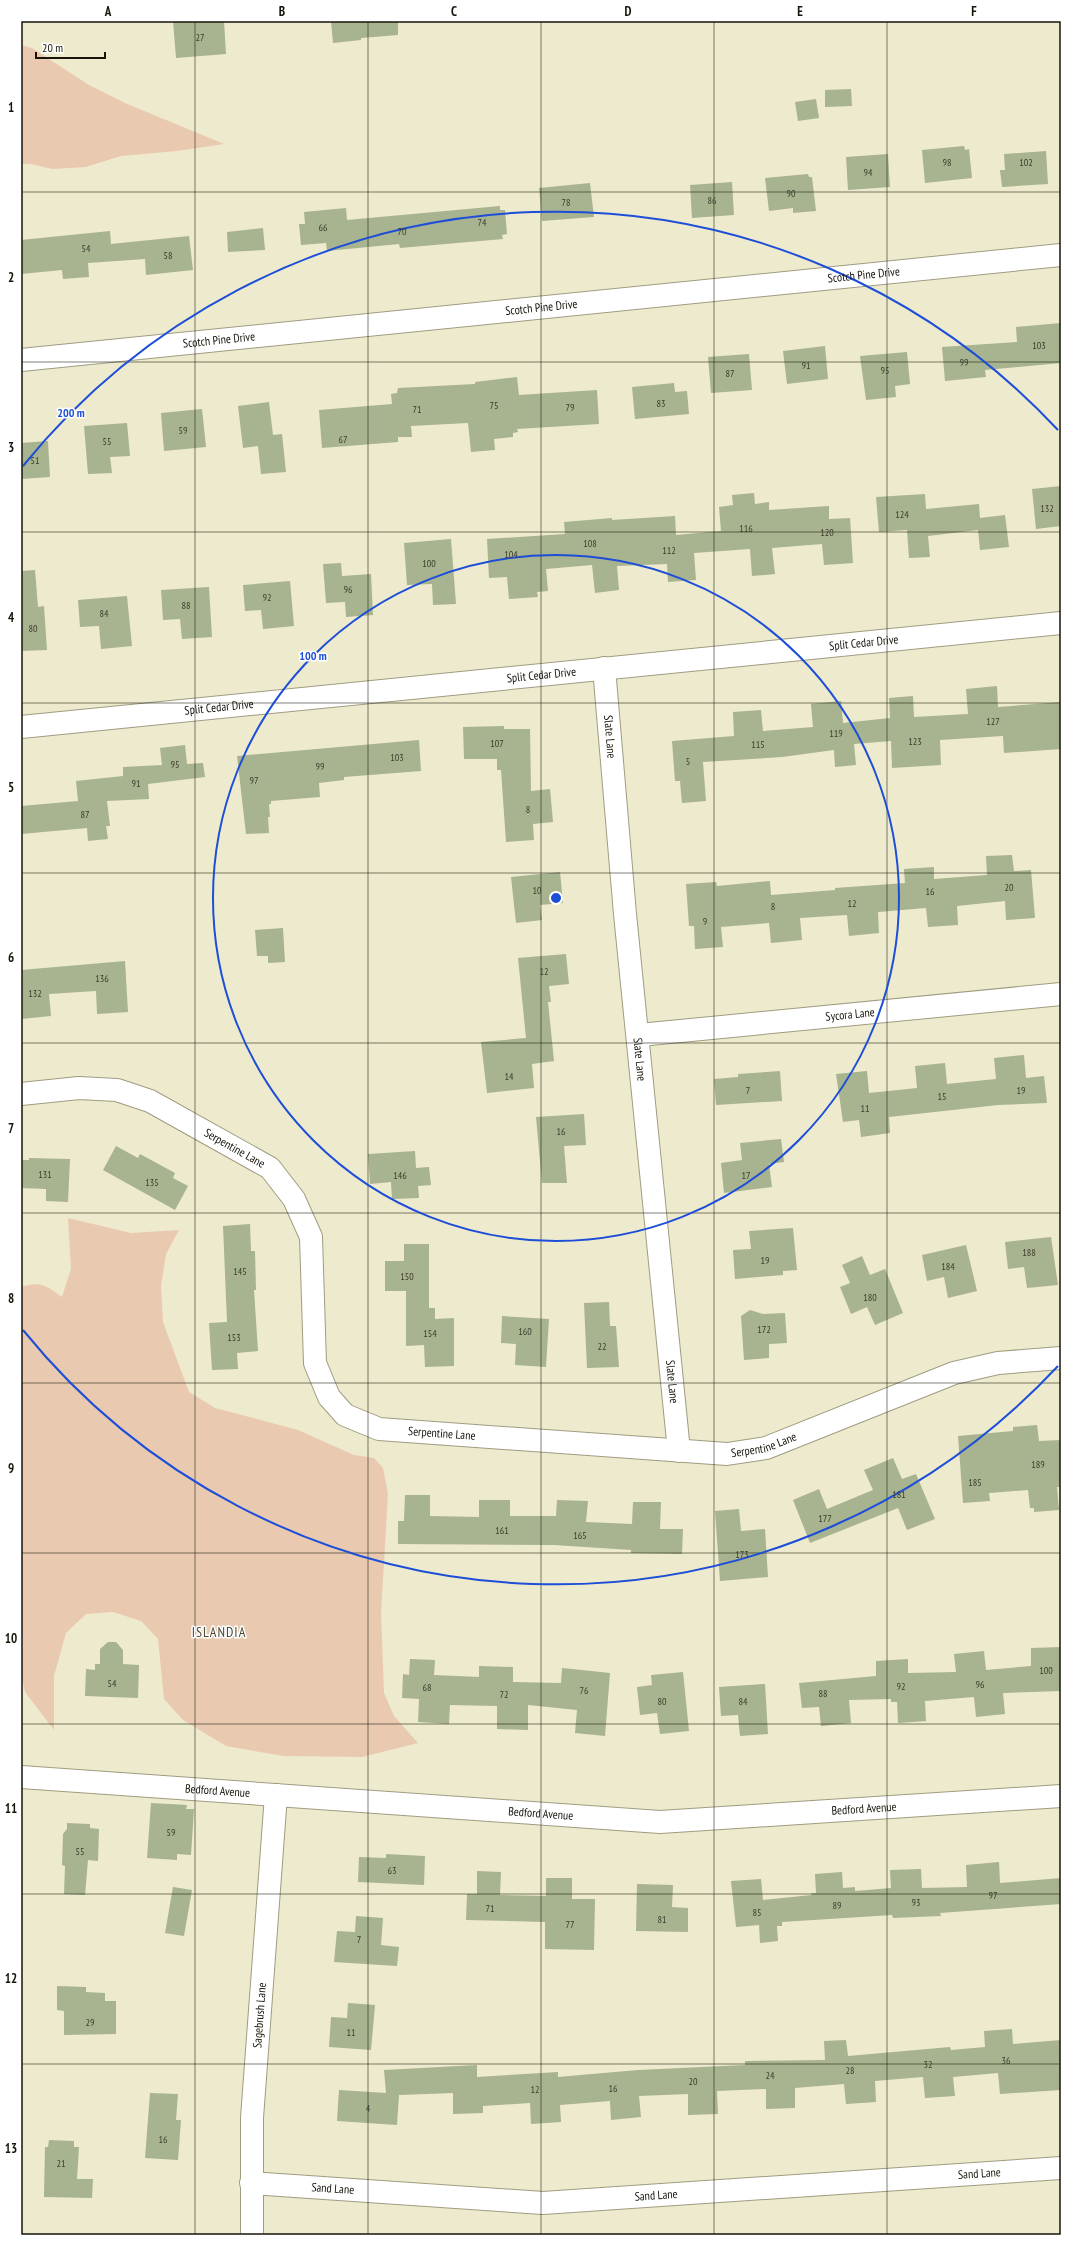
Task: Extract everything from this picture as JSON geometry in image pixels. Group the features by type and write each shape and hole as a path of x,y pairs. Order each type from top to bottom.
{"street":[{"name":"Scotch Pine Drive","path":"21,360 1061,255"},
{"name":"Split Cedar Drive","path":"21,727 1061,623"},
{"name":"Slate Lane","path":"604,668 679,1451"},
{"name":"Sycora Lane","path":"638,1035 1061,994"},
{"name":"Serpentine Lane","path":"21,1094 79,1088 117,1090 150,1101 270,1168 294,1199 311,1237 315,1363 329,1397 345,1415 379,1429 727,1454 766,1448 954,1373 998,1363 1061,1358"},
{"name":"Bedford Avenue","path":"21,1777 660,1822 1061,1796"},
{"name":"Sagebrush Lane","path":"252,2235 252,2118 276,1795"},
{"name":"Sand Lane","path":"251,2183 543,2203 1061,2168"}],"shaded area":[{"path":"21,45 32,48 89,85 125,103 224,144 177,151 121,156 86,167 52,169 31,164 21,164"},
{"path":"68,1218 131,1233 179,1230 166,1254 161,1286 163,1322 189,1392 215,1408 298,1430 354,1455 374,1458 383,1468 388,1494 381,1613 384,1693 394,1716 418,1743 362,1757 283,1756 226,1746 183,1720 164,1699 158,1639 141,1621 113,1612 86,1614 66,1633 54,1676 54,1730 25,1692 21,1674 21,1287 39,1284 62,1297 71,1269"}],"building":[{"path":"173,21 224,21 226,54 176,58"},
{"path":"331,21 398,21 398,35 361,38 361,40 333,43"},
{"path":"851,89 852,106 825,107 825,90"},
{"path":"816,99 819,118 798,121 795,102"},
{"path":"964,146 965,150 969,149 972,178 925,183 922,150"},
{"path":"1046,151 1048,184 1002,187 1000,170 1005,170 1004,154"},
{"path":"888,154 890,187 848,190 846,157"},
{"path":"808,174 809,177 812,177 816,211 793,213 793,208 769,211 765,178"},
{"path":"732,182 734,215 692,218 690,185"},
{"path":"590,183 594,217 542,221 539,188"},
{"path":"500,206 500,210 505,210 507,234 502,235 503,239 400,248 399,244 327,251 326,243 301,245 299,224 305,224 304,212 346,208 347,220"},
{"path":"263,228 265,250 228,252 227,232"},
{"path":"110,231 111,244 189,236 193,270 146,275 145,259 88,263 89,277 63,279 62,270 21,274 21,240"},
{"path":"1061,323 1061,363 985,370 986,377 945,381 942,347 1017,342 1016,327"},
{"path":"825,346 828,379 787,384 783,351"},
{"path":"907,352 910,384 895,386 896,397 866,400 860,356"},
{"path":"749,354 752,390 711,393 708,357"},
{"path":"517,377 519,395 597,390 599,424 517,429 518,432 513,433 513,437 494,439 495,450 471,452 468,423 411,426 412,437 398,437 398,442 322,448 319,410 392,404 391,394 397,393 398,388 475,384 475,382"},
{"path":"674,383 675,392 687,391 689,414 635,419 632,387"},
{"path":"269,402 273,435 282,434 286,472 261,474 258,446 243,448 238,406"},
{"path":"202,409 206,447 164,451 161,413"},
{"path":"127,423 130,456 110,457 112,473 88,474 84,426"},
{"path":"48,441 50,477 21,479 21,443"},
{"path":"1061,486 1061,526 1036,529 1032,489"},
{"path":"754,493 755,504 769,502 769,510 829,506 829,519 850,518 853,563 824,565 822,544 772,548 775,574 752,576 750,549 694,553 696,580 668,582 667,564 617,566 619,590 595,593 592,565 546,569 548,591 537,592 538,597 509,599 507,577 489,578 487,539 565,534 564,522 612,518 612,520 675,516 676,535 721,531 719,507 733,505 732,495"},
{"path":"925,494 926,509 979,504 980,518 1005,515 1009,547 980,550 978,530 928,536 930,557 909,558 907,530 879,532 876,497"},
{"path":"451,539 456,604 433,605 432,584 407,585 404,543"},
{"path":"341,563 342,576 371,574 373,615 346,617 345,602 326,603 323,564"},
{"path":"35,570 38,607 44,606 47,650 21,651 21,571"},
{"path":"290,581 294,626 263,629 261,610 245,611 243,585"},
{"path":"209,587 212,637 182,639 180,619 163,620 161,590"},
{"path":"127,596 132,646 101,649 99,626 80,627 78,600"},
{"path":"997,686 998,707 1061,702 1061,749 1004,753 1003,736 940,740 941,765 892,768 891,741 854,744 856,765 835,767 834,750 782,757 703,762 706,801 682,803 680,781 675,781 672,741 734,736 733,712 761,710 763,731 813,727 811,704 841,701 843,723 890,718 889,698 913,696 914,717 968,714 966,689"},
{"path":"504,726 504,729 530,729 531,791 550,789 553,822 533,824 534,840 506,842 501,770 497,770 497,759 464,759 463,727"},
{"path":"419,740 421,771 344,777 344,780 319,783 320,797 271,801 271,804 269,804 270,817 268,817 269,833 246,834 237,756"},
{"path":"185,745 187,764 203,763 205,777 148,784 149,799 107,801 110,826 106,826 108,839 88,841 87,828 21,834 21,806 78,801 76,781 123,776 123,767 162,765 160,748"},
{"path":"1012,855 1014,871 1031,870 1035,918 1006,920 1005,901 957,906 958,925 928,927 926,908 878,912 879,933 849,936 847,915 800,918 802,940 771,943 769,923 721,927 723,947 695,949 694,926 689,926 686,884 716,882 717,886 770,881 771,895 835,890 835,888 905,883 904,869 934,867 934,879 987,875 986,856"},
{"path":"560,872 563,903 540,905 542,920 516,923 511,877"},
{"path":"283,928 285,962 268,963 268,956 257,956 255,930"},
{"path":"566,954 569,984 549,986 551,1002 548,1002 554,1061 532,1064 534,1088 487,1093 481,1042 526,1038 518,958"},
{"path":"125,961 128,1012 97,1014 96,991 49,994 51,1016 21,1019 21,970"},
{"path":"1024,1055 1026,1078 1044,1076 1047,1103 998,1105 889,1117 890,1133 861,1137 859,1120 843,1122 836,1074 867,1071 869,1093 917,1088 915,1066 945,1063 947,1084 996,1079 994,1058"},
{"path":"780,1071 782,1101 716,1105 714,1079 738,1077 738,1074"},
{"path":"584,1114 586,1145 564,1146 567,1183 542,1183 536,1117"},
{"path":"781,1139 784,1162 769,1164 772,1187 724,1193 721,1163 742,1160 740,1143"},
{"path":"116,1146 138,1158 140,1154 175,1173 173,1178 188,1186 175,1210 103,1170"},
{"path":"415,1151 416,1168 429,1167 431,1185 418,1186 419,1198 392,1199 391,1182 370,1184 368,1154"},
{"path":"29,1158 70,1159 68,1202 46,1201 46,1189 21,1188 21,1160 29,1160"},
{"path":"250,1224 251,1251 255,1251 256,1290 254,1290 258,1351 237,1353 238,1369 212,1370 209,1323 227,1322 223,1226"},
{"path":"793,1228 797,1270 783,1271 783,1275 735,1279 733,1250 751,1249 749,1231"},
{"path":"1051,1237 1058,1285 1027,1288 1024,1267 1008,1269 1005,1242"},
{"path":"404,1244 429,1244 429,1308 435,1308 435,1319 454,1318 454,1366 425,1367 424,1345 406,1346 406,1291 385,1291 385,1261 404,1261"},
{"path":"966,1245 977,1291 948,1298 944,1277 927,1281 922,1255"},
{"path":"862,1256 870,1275 885,1269 903,1313 875,1325 867,1307 851,1314 840,1287 850,1283 842,1265"},
{"path":"609,1302 610,1326 616,1326 619,1367 587,1368 584,1303"},
{"path":"750,1310 763,1314 785,1313 787,1343 769,1344 769,1358 744,1360 741,1316"},
{"path":"502,1316 549,1319 546,1367 515,1365 516,1344 501,1343"},
{"path":"1037,1425 1039,1441 1061,1440 1061,1487 1057,1487 1059,1510 1034,1512 1034,1508 1030,1508 1028,1490 989,1493 990,1501 963,1503 958,1436 1013,1431 1013,1427"},
{"path":"893,1458 902,1479 916,1474 935,1519 907,1530 898,1508 810,1543 793,1500 819,1489 827,1509 873,1490 864,1470"},
{"path":"405,1495 430,1495 430,1516 479,1517 479,1500 510,1500 510,1516 556,1516 557,1500 588,1501 586,1522 632,1524 633,1502 661,1502 660,1529 683,1529 682,1554 631,1553 631,1550 554,1545 398,1544 398,1521 404,1521"},
{"path":"739,1509 741,1531 765,1529 768,1577 720,1581 715,1511"},
{"path":"108,1642 116,1642 123,1650 123,1664 139,1665 138,1698 85,1696 86,1669 95,1670 95,1664 100,1664 100,1649"},
{"path":"1061,1647 1061,1691 1003,1693 1005,1714 976,1717 974,1697 925,1701 926,1721 898,1723 897,1702 891,1702 891,1699 849,1700 851,1723 821,1726 819,1707 802,1708 799,1683 876,1676 876,1661 908,1659 908,1673 956,1672 954,1654 984,1651 986,1670 1031,1666 1031,1648"},
{"path":"410,1659 435,1660 434,1675 479,1677 479,1666 513,1667 513,1682 561,1683 562,1668 610,1673 605,1736 575,1733 577,1710 528,1705 528,1730 497,1729 497,1706 450,1705 449,1724 418,1722 419,1699 402,1698 403,1674 409,1675"},
{"path":"683,1672 689,1731 660,1734 657,1713 640,1715 637,1687 652,1685 651,1675"},
{"path":"765,1684 768,1734 740,1736 738,1715 721,1716 719,1687"},
{"path":"151,1803 187,1805 186,1809 194,1809 191,1855 177,1854 177,1860 147,1858"},
{"path":"67,1823 90,1824 90,1828 99,1829 98,1861 88,1860 85,1895 64,1894 65,1866 62,1865 63,1834 67,1829"},
{"path":"386,1854 425,1856 424,1885 358,1882 359,1857 386,1858"},
{"path":"999,1862 1000,1883 1061,1878 1061,1904 940,1913 941,1916 893,1918 892,1915 782,1922 782,1926 777,1926 778,1941 760,1943 759,1925 736,1927 731,1881 761,1879 763,1900 812,1895 811,1893 816,1893 815,1874 842,1872 843,1888 855,1887 855,1891 891,1888 890,1870 921,1869 922,1888 967,1887 966,1865"},
{"path":"477,1871 501,1872 500,1895 546,1896 546,1878 572,1878 572,1899 595,1899 594,1950 545,1949 545,1922 466,1920 467,1894 477,1894"},
{"path":"637,1884 673,1885 672,1907 688,1908 688,1932 636,1931"},
{"path":"173,1887 192,1890 184,1936 165,1933"},
{"path":"356,1916 383,1918 381,1945 399,1947 397,1966 334,1962 337,1931 355,1932"},
{"path":"57,1986 86,1987 86,1992 105,1993 105,2001 116,2001 116,2034 64,2035 64,2011 57,2010"},
{"path":"348,2003 375,2005 371,2050 329,2047 331,2017 347,2018"},
{"path":"1012,2029 1013,2044 1061,2040 1061,2090 1000,2094 998,2073 953,2077 955,2096 925,2098 923,2077 875,2081 876,2102 846,2104 844,2084 795,2088 795,2108 766,2109 766,2089 717,2091 718,2114 688,2115 688,2094 639,2096 641,2117 611,2120 610,2101 560,2105 561,2122 531,2124 530,2103 483,2106 483,2113 453,2114 453,2093 399,2095 397,2125 337,2121 339,2090 386,2093 384,2070 477,2065 477,2077 558,2072 558,2077 638,2070 745,2065 745,2061 825,2060 824,2041 846,2040 848,2056 950,2047 951,2050 985,2047 984,2031"},
{"path":"150,2093 178,2094 176,2120 181,2120 178,2160 145,2158"},
{"path":"49,2140 74,2141 74,2147 79,2147 77,2179 93,2179 92,2198 44,2197 45,2147 48,2147"}],"district":[{"name":"ISLANDIA","path":"219,1632"}]}
